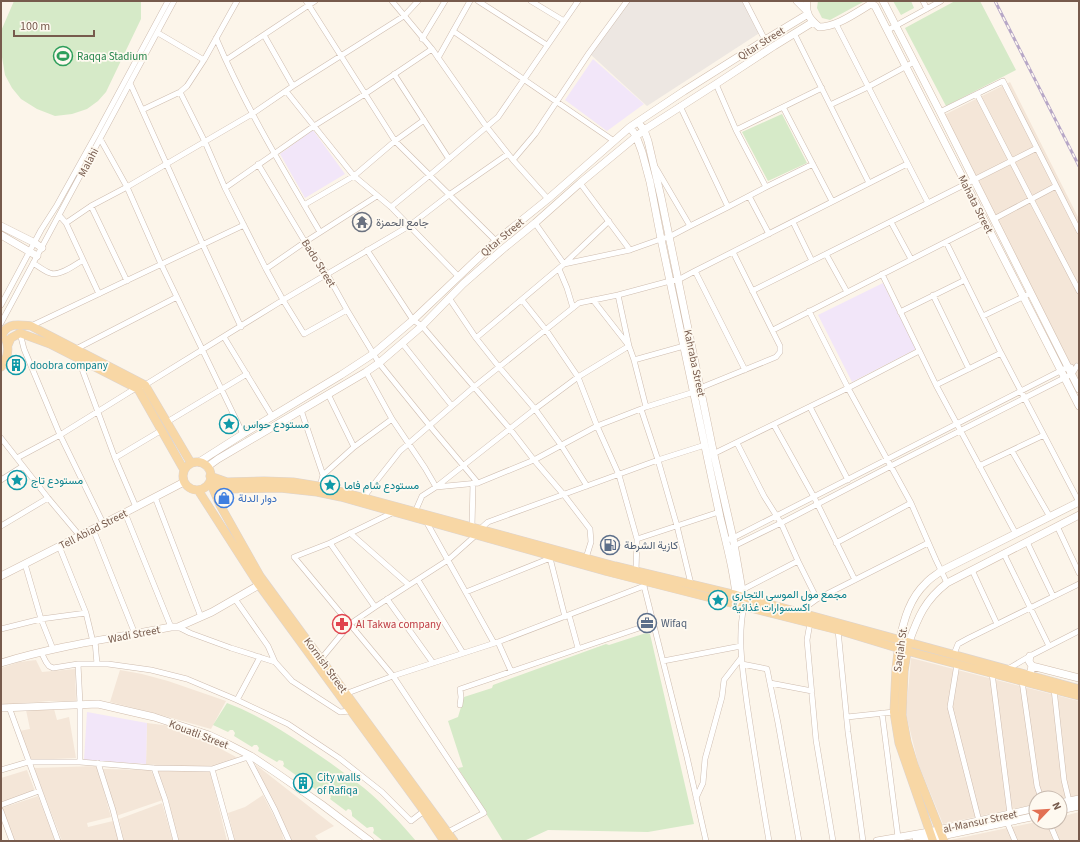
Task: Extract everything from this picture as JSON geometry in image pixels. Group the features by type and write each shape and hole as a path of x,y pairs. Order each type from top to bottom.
{"main road":[{"path":"797,1 807,12 813,22 820,27 827,27 836,24 871,2"},
{"path":"807,1 807,12"},
{"name":"Mahata Street","path":"883,1 1079,389"},
{"name":"Mahata Street","path":"871,2 875,6 888,30 1079,406"},
{"name":"Qitar Street","path":"195,463 373,354 413,320 496,241 548,199 630,127 807,12"},
{"name":"Qitar Street","path":"207,467 237,447 379,363 422,326 448,298 503,249 636,136 680,106 813,22"},
{"path":"716,71 722,80"},
{"path":"684,91 691,100"},
{"name":"Kahraba Street","path":"638,121 644,130 653,163 669,237 719,512 726,540 731,547 741,594 740,606"},
{"name":"Kahraba Street","path":"630,127 636,136 642,152 650,182 684,346 697,390 705,445 710,456 733,538 731,547"},
{"path":"1,226 42,248"},
{"path":"1,235 37,256"},
{"path":"8,345 2,332 5,329 14,324 31,326 52,341 141,387 195,463 207,467 210,479 218,487 227,489 280,488 317,492 426,521 476,530 552,557 635,575"},
{"path":"1,367 8,354 8,345 11,338 20,333 52,341"},
{"path":"141,387 184,470 184,482 190,488 198,490 205,487 210,479"},
{"path":"307,395 312,403"},
{"path":"184,470 186,467 195,463"},
{"path":"210,479 227,482 293,482 320,486 476,530 586,558 648,581 740,606 838,630 898,648 1079,696"},
{"name":"Kornish Street","path":"210,479 220,505 260,576 321,659 343,695 350,711 424,811 444,841"},
{"name":"Tell Abiad Street","path":"1,576 93,529 104,525 184,482"},
{"name":"Kornish Street","path":"198,490 259,585 454,841"},
{"name":"Saqiah St.","path":"931,837 899,743 894,712 898,648 904,620 914,597 926,582 941,572 1079,502"},
{"name":"Saqiah St.","path":"942,835 914,765 907,742 902,715 904,671 907,650 915,625 925,606 936,592 947,583 1079,515"},
{"path":"648,581 691,584 741,594 799,612 1079,689"},
{"name":"Wadi Street","path":"1,663 53,649 174,627 212,612 259,585"},
{"path":"1030,656 1032,666 1030,675"},
{"path":"1032,666 1079,678"},
{"name":"Kouatli Street","path":"1,708 98,704 154,717 209,735 226,743 298,788 370,841"},
{"path":"1070,801 1079,799"},
{"path":"1068,808 1079,806"},
{"name":"al-Mansur Street","path":"942,835 979,821 1028,810"},
{"name":"al-Mansur Street","path":"916,841 1028,818"},
{"name":"al-Mansur Street","path":"877,841 931,837"}],"street":[{"name":"Malahi","path":"1,304 97,133 168,1"},
{"name":"Malahi","path":"1,323 174,1"},
{"path":"142,110 180,92 187,86 204,60 237,1"},
{"path":"226,60 264,35 307,3 315,1"},
{"path":"392,1 432,49 486,126 508,154 548,199"},
{"path":"66,222 91,206 127,187 252,114 293,86 404,16 418,1"},
{"path":"422,38 445,1"},
{"path":"438,58 470,1"},
{"path":"478,1 548,45"},
{"path":"532,1 564,21"},
{"path":"391,207 430,176 498,117 578,1"},
{"path":"513,160 535,134 627,1"},
{"path":"745,1 765,40"},
{"path":"923,1 927,9"},
{"path":"888,30 941,1"},
{"path":"307,3 395,141 496,241"},
{"path":"836,24 928,203"},
{"path":"453,30 614,141"},
{"path":"158,33 204,60"},
{"path":"794,33 869,183"},
{"path":"264,35 293,86"},
{"path":"216,38 252,114 320,232"},
{"path":"225,188 314,126 432,49"},
{"path":"830,105 868,87 914,62"},
{"path":"394,74 449,159"},
{"path":"940,112 1003,81 1079,231"},
{"path":"130,83 241,326"},
{"path":"716,84 736,130 766,187"},
{"path":"736,130 822,88"},
{"path":"286,91 354,176 391,207 458,276"},
{"path":"180,92 205,142 225,188 266,269 304,334 347,310"},
{"path":"977,94 1079,291"},
{"path":"680,106 728,207"},
{"path":"783,107 832,202"},
{"path":"304,205 354,176 395,141 424,120"},
{"path":"100,140 127,187 161,264 243,434"},
{"path":"752,291 1037,148"},
{"path":"17,458 60,435 131,391 141,387 283,300 409,226 449,195 508,154"},
{"path":"653,163 690,226"},
{"name":"Bado Street","path":"258,164 305,242 327,274 379,363 476,483"},
{"path":"564,264 630,250 669,237 813,164"},
{"path":"363,498 400,451 499,367 579,303 678,280 907,164"},
{"path":"580,183 630,250"},
{"path":"994,219 1056,186"},
{"path":"266,269 320,232 378,196"},
{"path":"749,196 769,234"},
{"path":"91,206 127,281"},
{"path":"59,215 66,222 99,294"},
{"path":"476,338 559,269 609,221"},
{"path":"793,222 812,261"},
{"path":"891,222 911,259"},
{"path":"773,330 985,222"},
{"path":"535,223 564,264"},
{"path":"31,326 244,225"},
{"path":"946,242 1001,353 1079,502"},
{"path":"367,250 413,320 422,326 564,495 590,529 591,542 586,558"},
{"path":"436,487 476,483 534,460 597,426 697,390 776,357 780,352 780,346 733,252"},
{"path":"826,254 847,292"},
{"path":"33,263 51,274 57,274 83,260"},
{"path":"559,269 573,308"},
{"path":"695,271 745,370"},
{"path":"882,274 936,385 1016,534"},
{"path":"900,312 964,280"},
{"path":"983,316 1023,297 1030,292"},
{"path":"618,295 644,408 677,526 691,584"},
{"path":"933,295 969,369"},
{"path":"136,507 115,458 75,353 177,297"},
{"path":"448,298 476,338 535,410 561,445 587,486"},
{"path":"522,300 546,330 578,377 597,426 619,475 637,539 635,575"},
{"path":"593,300 629,346"},
{"path":"810,311 848,388 911,503 947,583"},
{"path":"20,333 24,349 60,435 104,525"},
{"path":"224,337 272,416"},
{"path":"402,343 452,406"},
{"path":"415,512 422,496 436,487 578,377 629,346"},
{"path":"634,360 684,346"},
{"path":"710,456 919,351"},
{"path":"936,385 1001,353"},
{"path":"726,540 733,538 848,480 1068,367 1078,366"},
{"path":"731,547 1025,399 1072,374 1078,366"},
{"path":"366,372 392,419 436,487"},
{"path":"167,422 247,374"},
{"path":"328,394 354,447"},
{"path":"810,407 848,480"},
{"path":"301,410 323,475"},
{"path":"320,486 323,475 354,447 392,419"},
{"path":"774,425 814,497 855,580"},
{"path":"115,458 162,430"},
{"path":"979,466 1044,435"},
{"path":"1,438 80,536"},
{"path":"737,443 764,496 781,523 817,599"},
{"path":"321,659 350,624 448,560 476,530 488,522 658,460 705,445"},
{"path":"1012,450 1050,517"},
{"path":"1,480 23,466"},
{"path":"476,483 476,530"},
{"path":"155,497 201,617"},
{"path":"1,526 48,498"},
{"path":"836,542 911,503"},
{"path":"394,512 330,543 294,557 393,676 484,813 448,832"},
{"path":"637,539 719,512"},
{"path":"125,513 174,627 275,662"},
{"path":"426,521 511,671"},
{"path":"1057,526 1079,573"},
{"path":"93,529 135,634"},
{"path":"350,533 409,585"},
{"path":"1027,542 1053,596"},
{"path":"330,543 375,607"},
{"path":"799,612 817,599 928,543"},
{"path":"59,546 86,612 94,642 97,664"},
{"path":"1004,554 1049,646"},
{"path":"466,592 552,557 567,616 578,648"},
{"path":"741,594 798,561"},
{"path":"25,564 53,649"},
{"path":"972,570 997,624"},
{"path":"418,580 464,653"},
{"path":"343,695 393,676 496,643 567,616 648,581 654,623 706,841"},
{"path":"954,654 958,644 1079,584"},
{"path":"235,599 268,646 275,662 292,681 340,712 350,711"},
{"path":"387,599 433,663"},
{"path":"740,606 742,661 756,769 769,841"},
{"path":"1,629 42,619 86,612"},
{"path":"460,705 460,688 654,623"},
{"path":"810,623 807,640 816,740 833,841"},
{"path":"838,630 847,717 863,841"},
{"path":"1008,669 1079,631"},
{"path":"663,661 741,646"},
{"path":"41,652 46,662 53,668 78,664 108,664 150,670 187,680 237,700 288,724 339,758 382,792 411,821 424,811"},
{"path":"237,700 260,657"},
{"path":"742,661 767,669 799,841"},
{"path":"696,798 704,783 704,760 722,697 724,680 742,661"},
{"path":"78,664 80,762"},
{"path":"957,664 950,707 979,821"},
{"path":"992,673 1010,814"},
{"path":"1022,681 1038,790"},
{"path":"770,683 812,691"},
{"path":"1054,689 1064,780 1070,801"},
{"path":"9,707 58,841"},
{"path":"847,717 894,712"},
{"path":"882,713 898,839"},
{"path":"1,770 28,762 80,762 154,768 212,769 249,757 289,841"},
{"path":"98,763 121,841"},
{"path":"154,768 165,798 176,841"},
{"path":"212,769 232,841"},
{"path":"1,806 39,791"},
{"path":"1,811 12,841"},
{"path":"1007,822 1015,841"},
{"path":"1052,830 1057,841"}],"shaded area":[{"path":"627,1 745,1 761,32 647,106 589,53"},
{"path":"593,59 644,104 607,131 565,100"},
{"path":"1010,82 1079,219 1079,380 944,115"},
{"path":"313,130 345,174 305,198 280,154"},
{"path":"883,283 916,349 852,382 818,315"},
{"path":"911,658 1079,701 1079,795 1068,797 1068,790 1028,790 1028,806 943,824 918,763 906,714"},
{"path":"36,660 42,672 75,669 76,701 49,701 1,705 1,668 19,662"},
{"path":"120,670 168,681 226,701 211,729 110,702"},
{"path":"54,709 57,720 69,717 76,758 30,760 19,731 30,729 26,710"},
{"path":"87,712 147,723 146,764 84,760"},
{"path":"147,723 171,726 191,733 238,758 211,767 146,764"},
{"path":"255,764 334,826 315,836 319,841 292,841"},
{"path":"97,766 111,817 87,823 88,827 113,821 119,841 62,841 34,768"},
{"path":"103,769 151,770 163,800 116,816"},
{"path":"27,770 35,791 1,804 1,778"},
{"path":"158,771 210,771 227,841 177,841 168,798"},
{"path":"263,795 281,830 284,841 235,841 228,813 245,807"},
{"path":"38,796 55,841 13,841 2,808"},
{"path":"162,803 173,841 124,841 119,819"},
{"path":"1079,812 1079,841 950,840 1028,824 1028,830 1068,830 1068,815"}],"green space":[{"name":"Raqqa Stadium","path":"14,1 141,1 141,19 106,92 98,101 87,109 72,114 55,116 37,109 21,99 12,88 5,75 1,51 1,31"},
{"path":"818,1 864,1 830,20 822,18 817,8"},
{"path":"893,1 911,1 914,8 901,15"},
{"path":"955,1 980,1 1016,70 946,106 905,28"},
{"path":"782,114 807,163 768,181 742,132"},
{"path":"646,633 650,634 694,824 648,832 548,830 524,841 503,841 458,768 463,767 448,721 458,717 464,697 492,688 493,685 606,644 609,645"},
{"path":"227,703 258,717 336,767 378,800 416,841 383,841 373,833 373,827 367,828 352,816 351,810 348,809 346,811 330,799 331,797 329,794 326,793 324,795 306,783 306,777 303,776 300,778 283,766 283,761 279,760 277,762 258,751 259,748 257,745 252,747 234,736 235,733 233,730 228,732 213,725"}],"railway":[{"path":"995,1 1079,166"}],"place":[{"name":"Raqqa Stadium","path":"63,56"},
{"name":"جامع الحمزة","path":"362,222"},
{"name":"doobra company","path":"16,365"},
{"name":"مستودع حواس","path":"229,424"},
{"name":"مستودع تاج","path":"17,480"},
{"name":"مستودع شام فاما","path":"330,485"},
{"name":"دوار الدلة","path":"224,498"},
{"name":"كازية الشرطة","path":"610,545"},
{"name":"مجمع مول الموسى التجاري اكسسوارات غذائية","path":"718,600"},
{"name":"Wifaq","path":"647,623"},
{"name":"Al Takwa company","path":"342,624"},
{"name":"City walls of Rafiqa","path":"303,783"}]}
